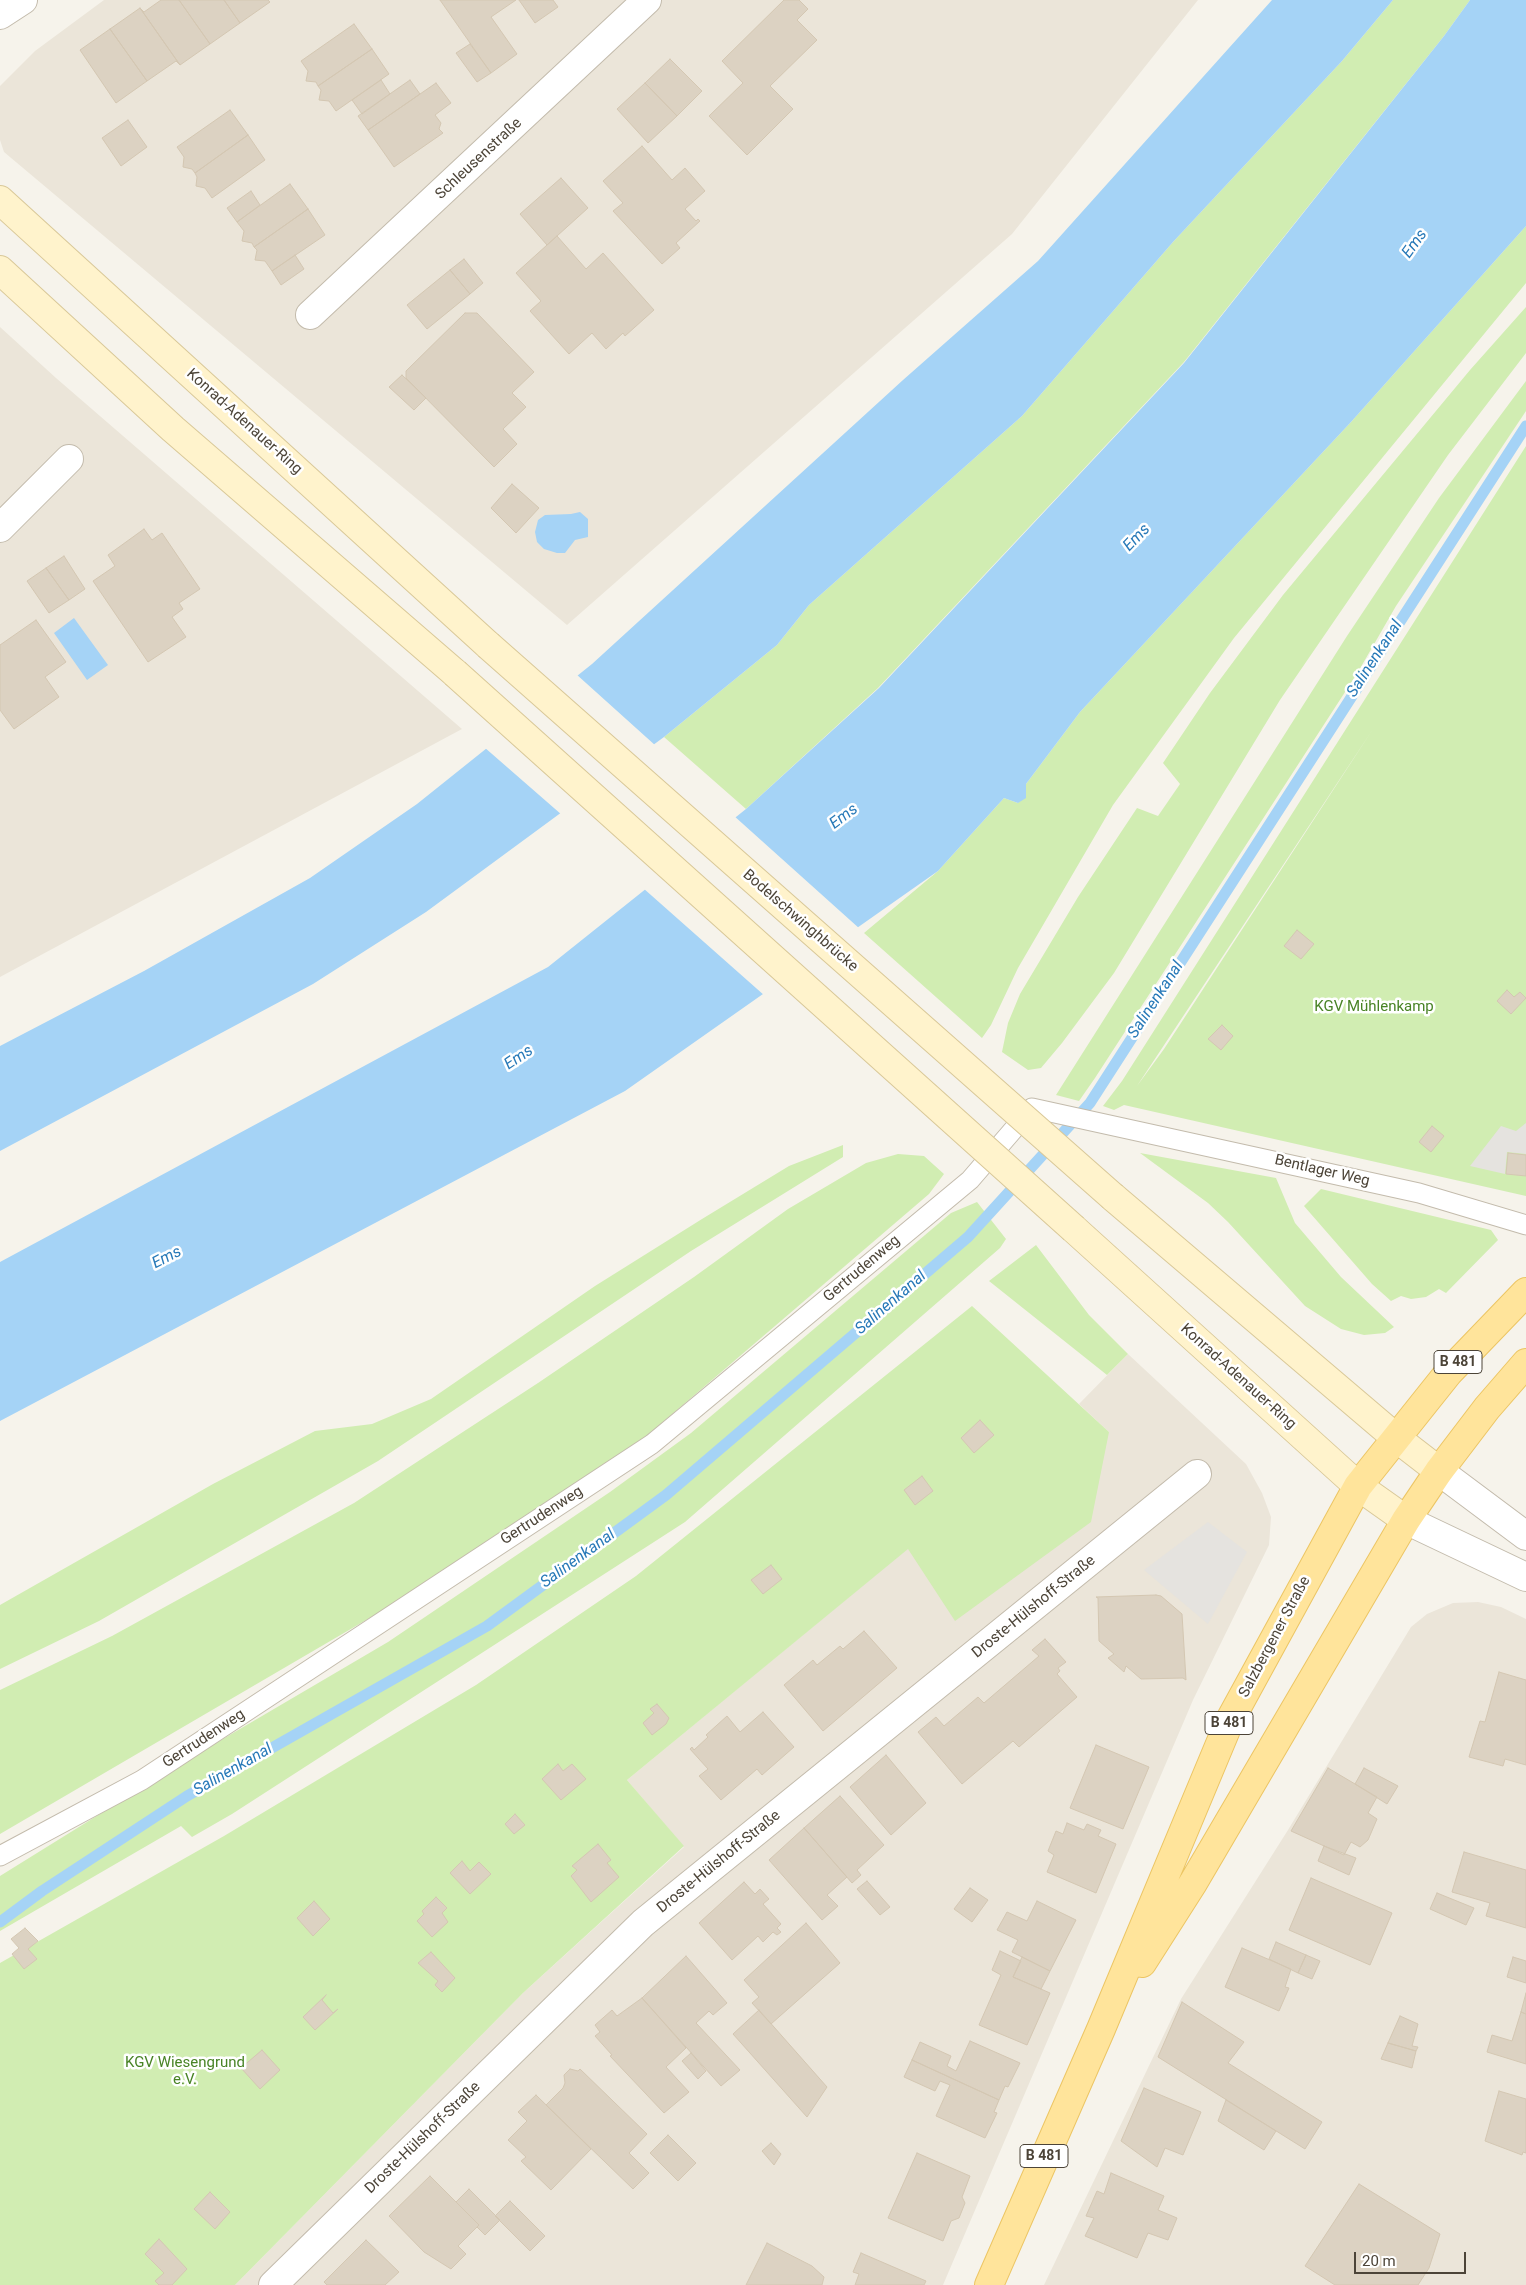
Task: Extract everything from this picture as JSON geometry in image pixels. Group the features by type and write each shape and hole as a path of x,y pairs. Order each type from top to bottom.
{"main road":[{"name":"Konrad-Adenauer-Ring","path":"0,200 488,645"},
{"name":"Konrad-Adenauer-Ring","path":"0,270 173,429 455,673 1358,1486 1406,1520"},
{"name":"Bodelschwinghbrücke","path":"488,645 1113,1197 1395,1437"},
{"name":"Salzbergener Straße","path":"990,2285 1101,2028 1230,1720 1358,1486 1395,1437 1465,1354 1526,1292"},
{"name":"Salzbergener Straße","path":"1101,2028 1193,1883 1406,1520 1438,1471 1487,1408 1526,1363"},
{"path":"1395,1437 1438,1471"}],"street":[{"path":"0,15 23,0"},
{"name":"Schleusenstraße","path":"310,315 646,0"},
{"path":"0,528 69,459"},
{"path":"1438,1471 1526,1536"},
{"name":"Droste-Hülshoff-Straße","path":"273,2285 643,1923 1197,1474"},
{"path":"1406,1520 1526,1577"}],"lane":[{"name":"Bentlager Weg","path":"1041,1110 1115,1128 1271,1159 1419,1193 1526,1225"},
{"name":"Gertrudenweg","path":"0,1856 142,1780 652,1444 970,1180 1041,1110"}],"shaded area":[{"path":"104,0 1198,0 1012,234 567,625 4,152 0,140 0,86 35,51"},
{"path":"0,327 56,378 462,729 0,977"},
{"path":"1526,1123 1526,1154 1507,1152 1505,1174 1470,1166 1501,1126 1516,1131"},
{"path":"1128,1354 1246,1464 1262,1493 1271,1517 1269,1545 1193,1700 943,2285 235,2285 523,1993 684,1847 627,1780 908,1548 1109,1432 1079,1404"},
{"path":"1208,1522 1247,1552 1208,1624 1144,1570"},
{"path":"1478,1602 1501,1607 1526,1619 1526,2285 1044,2285 1181,1999 1288,1830 1411,1627 1427,1614 1453,1603"}],"green space":[{"path":"1393,0 1470,0 1444,36 1184,362 878,688 746,809 664,737 777,645 809,605 1022,416 1173,242 1342,61"},
{"path":"1526,226 1526,283 1234,638 1113,805 1018,968 991,1025 982,1038 864,933 938,871 1004,798 1018,803 1026,784 1080,712 1351,422"},
{"path":"1526,307 1526,353 1448,455 1280,700 1114,973 1041,1068 1028,1070 1002,1052 1008,1023 1020,994 1078,897 1137,808 1158,816 1180,784 1163,763 1210,693 1283,595 1470,370"},
{"path":"1526,381 1526,411 1396,606 1358,672 1095,1078 1079,1101 1056,1095 1347,636 1439,498"},
{"name":"KGV Mühlenkamp","path":"1526,446 1526,1196 1124,1105 1114,1110 1103,1106 1122,1081","holes":["1373,729 1164,1049 1137,1086"]},
{"path":"843,1145 843,1157 691,1251 378,1461 99,1621 0,1669 0,1605 213,1484 315,1431 372,1424 431,1399 595,1286 702,1219 789,1166"},
{"path":"1140,1153 1276,1178 1295,1223 1341,1277 1394,1327 1385,1333 1364,1335 1341,1329 1305,1306 1228,1222 1208,1203"},
{"path":"898,1154 924,1156 944,1174 929,1194 635,1446 385,1609 0,1834 0,1690 112,1636 354,1503 538,1383 694,1277 788,1209 866,1163"},
{"path":"1321,1189 1491,1230 1498,1240 1446,1293 1439,1289 1426,1297 1411,1299 1401,1296 1391,1301 1372,1284 1304,1206"},
{"path":"977,1202 1006,1239 1000,1248 685,1522 232,1814 192,1837 181,1826 0,1931 0,1876 182,1763 388,1642 610,1492 691,1433 951,1213"},
{"path":"1036,1245 1089,1315 1128,1354 1107,1375 989,1281"},
{"name":"KGV Wiesengrund e.V.","path":"972,1306 1109,1432 1091,1522 955,1621 908,1549 627,1780 684,1846 523,1993 235,2285 0,2285 0,1963 224,1836 476,1685 636,1576"}],"water":[{"path":"1272,0 1393,0 1342,61 1173,242 1022,416 809,605 777,645 664,737 426,912 313,984 0,1151 0,1046 144,971 310,878 417,804 592,664 903,380 1038,261"},
{"name":"Ems","path":"1470,0 1526,0 1526,226 1351,422 1080,712 1026,784 1026,798 1018,803 1004,798 938,871 625,1091 0,1421 0,1262 548,967 746,809 879,688 1184,363 1444,36"},
{"path":"580,512 588,519 588,537 575,540 565,553 544,549 537,542 535,532 538,520 545,515"},
{"path":"74,618 108,665 87,680 54,633"}],"pier":[{"path":"576,674 656,746 562,815 484,747"},
{"path":"733,815 860,929 765,996 643,888"}],"building":[{"path":"161,0 179,0 210,44 180,65 140,8 144,12"},
{"path":"179,0 224,0 240,23 210,44"},
{"path":"224,0 268,0 270,2 240,23"},
{"path":"440,0 516,0 491,17 517,54 491,73"},
{"path":"519,0 553,0 558,7 535,23"},
{"path":"784,0 799,0 808,9 797,20 817,40 770,86 793,109 747,155 709,116 743,83 722,61"},
{"path":"140,8 180,65 176,61 147,81 110,29"},
{"path":"354,24 372,49 318,86 316,82 306,81 308,71 301,61"},
{"path":"110,29 147,81 116,103 80,50"},
{"path":"470,44 491,73 477,82 456,53"},
{"path":"372,49 389,74 336,111 329,101 319,100 321,90 318,86"},
{"path":"670,59 702,91 677,116 645,83"},
{"path":"381,80 390,94 362,114 352,100"},
{"path":"410,80 420,94 368,130 358,116"},
{"path":"436,83 451,103 435,115 441,123 439,129 443,133 394,167 368,130"},
{"path":"645,83 677,116 648,143 617,109"},
{"path":"230,110 248,135 195,173 192,169 183,167 184,157 177,147"},
{"path":"128,120 147,147 121,166 102,138"},
{"path":"248,135 265,160 212,198 205,188 196,186 197,177 195,173"},
{"path":"642,146 672,180 685,168 705,191 685,209 696,221 698,219 700,221 676,243 680,248 662,264 613,211 623,203 603,181"},
{"path":"561,178 588,208 547,245 520,214"},
{"path":"290,184 308,209 254,247 252,243 242,241 244,231 237,222"},
{"path":"251,191 260,205 237,222 227,208"},
{"path":"308,209 325,235 272,271 265,261 255,260 257,250 254,247"},
{"path":"557,236 586,269 603,253 654,310 625,336 623,333 606,349 592,333 569,354 530,311 541,301 516,273"},
{"path":"295,255 304,269 281,285 272,271"},
{"path":"464,259 483,283 470,294 450,270"},
{"path":"450,270 470,294 427,329 407,305"},
{"path":"465,313 477,313 534,372 512,393 526,407 503,429 517,444 494,467 406,378 406,371"},
{"path":"402,375 426,398 414,410 389,387"},
{"path":"512,484 539,508 516,533 491,508"},
{"path":"144,529 152,540 162,533 200,589 179,603 183,609 172,617 186,637 148,662 93,581 115,566 108,555"},
{"path":"64,556 85,589 69,600 46,568"},
{"path":"46,568 69,600 49,613 27,581"},
{"path":"36,620 66,662 45,677 59,697 14,729 0,710 0,645"},
{"path":"1297,930 1314,944 1301,959 1284,946"},
{"path":"1507,990 1514,997 1520,992 1526,998 1511,1014 1497,1001"},
{"path":"1222,1025 1233,1036 1221,1050 1208,1039"},
{"path":"1432,1126 1444,1136 1431,1152 1419,1142"},
{"path":"1508,1153 1526,1155 1526,1176 1506,1174"},
{"path":"980,1420 994,1435 974,1453 961,1438"},
{"path":"922,1476 933,1491 915,1505 904,1490"},
{"path":"771,1565 782,1579 763,1594 751,1580"},
{"path":"1161,1596 1182,1614 1186,1680 1183,1678 1141,1679 1126,1666 1124,1672 1108,1658 1114,1654 1099,1641 1098,1598 1096,1597"},
{"path":"864,1631 897,1668 823,1731 784,1685 813,1660 817,1665 840,1646 843,1649"},
{"path":"1045,1639 1066,1662 1058,1668 1060,1671 1057,1674 1077,1697 1019,1747 1013,1741 962,1784 918,1732 936,1717 944,1726 978,1697 984,1703 1039,1656 1032,1650"},
{"path":"1499,1672 1526,1680 1526,1765 1505,1759 1503,1766 1469,1757 1480,1721 1485,1722"},
{"path":"657,1704 669,1718 666,1724 652,1735 643,1723 654,1713 650,1709"},
{"path":"763,1712 794,1747 762,1775 757,1769 721,1800 699,1776 708,1769 690,1749 692,1747 694,1750 708,1737 706,1735 727,1716 740,1732"},
{"path":"1096,1745 1149,1767 1123,1829 1070,1808"},
{"path":"886,1755 926,1803 891,1835 850,1787"},
{"path":"558,1764 563,1771 572,1764 586,1779 561,1800 542,1779"},
{"path":"1328,1768 1377,1797 1368,1813 1377,1819 1368,1840 1360,1847 1351,1842 1344,1855 1291,1831"},
{"path":"1364,1768 1398,1786 1387,1804 1355,1784"},
{"path":"840,1796 884,1845 857,1870 861,1875 852,1883 804,1828"},
{"path":"515,1814 525,1825 514,1834 505,1824"},
{"path":"1067,1823 1084,1830 1087,1824 1101,1830 1098,1836 1116,1844 1096,1893 1047,1872 1054,1855 1048,1851 1056,1831 1063,1834"},
{"path":"804,1828 847,1877 827,1895 838,1906 822,1920 769,1860"},
{"path":"598,1844 611,1860 607,1863 619,1877 591,1902 571,1876 577,1870 572,1866"},
{"path":"1324,1846 1356,1858 1349,1875 1318,1861"},
{"path":"1464,1852 1526,1870 1526,1928 1486,1916 1490,1903 1452,1892"},
{"path":"462,1861 470,1871 479,1862 491,1874 470,1894 450,1873"},
{"path":"1311,1878 1392,1913 1370,1965 1289,1930"},
{"path":"867,1881 890,1907 880,1915 857,1889"},
{"path":"744,1882 755,1894 760,1889 769,1899 763,1904 781,1924 777,1928 781,1932 777,1935 773,1932 763,1942 758,1936 732,1960 699,1923"},
{"path":"970,1888 988,1900 972,1922 954,1909"},
{"path":"1437,1893 1474,1908 1466,1925 1430,1909"},
{"path":"436,1897 447,1908 442,1913 448,1922 432,1937 417,1921 424,1914 422,1911"},
{"path":"314,1901 330,1919 313,1936 297,1918"},
{"path":"1037,1901 1076,1920 1050,1971 1012,1952 1018,1940 997,1930 1007,1912 1027,1921"},
{"path":"806,1923 840,1963 771,2024 752,2003 759,1997 744,1980"},
{"path":"25,1928 38,1941 28,1949 37,1959 24,1969 12,1954 19,1948 11,1939"},
{"path":"1276,1942 1306,1955 1298,1973 1269,1959"},
{"path":"1242,1948 1291,1969 1285,1987 1289,1988 1279,2011 1225,1987"},
{"path":"1000,1951 1021,1961 1013,1977 1050,1993 1027,2045 979,2025 1001,1975 992,1970"},
{"path":"431,1952 455,1978 442,1992 435,1985 438,1981 418,1963"},
{"path":"1306,1955 1320,1961 1312,1979 1298,1973"},
{"path":"686,1956 727,2003 713,2015 709,2011 696,2023 740,2070 721,2086 642,1998"},
{"path":"1022,1957 1050,1971 1041,1989 1013,1977"},
{"path":"1513,1957 1526,1961 1526,1983 1507,1977"},
{"path":"1526,1993 1526,2014 1521,2012"},
{"path":"326,1995 322,2000 333,2013 338,2009 315,2030 303,2017"},
{"path":"642,1998 686,2048 666,2067 689,2092 664,2113 610,2056 612,2055 595,2036 600,2032 595,2025 612,2010 617,2016"},
{"path":"1182,2002 1244,2042 1228,2063 1322,2122 1305,2149 1158,2057"},
{"path":"759,2010 827,2087 807,2117 733,2034"},
{"path":"1521,2012 1526,2014 1526,2064 1487,2052 1492,2035 1512,2041"},
{"path":"1400,2016 1418,2024 1412,2046 1418,2047 1416,2051 1388,2043"},
{"path":"970,2041 1020,2063 1008,2087 1005,2086 999,2100 912,2060 920,2042 951,2056 947,2066 956,2071"},
{"path":"1388,2043 1416,2051 1412,2068 1381,2059"},
{"path":"262,2050 280,2070 260,2089 241,2068"},
{"path":"691,2053 706,2071 698,2079 682,2061"},
{"path":"912,2060 999,2100 994,2112 997,2113 985,2138 936,2116 950,2085 940,2081 935,2091 904,2077"},
{"path":"570,2069 578,2071 580,2069 647,2134 629,2153 649,2173 633,2189 546,2105 563,2088 565,2083 564,2075"},
{"path":"1144,2088 1201,2112 1183,2155 1165,2148 1157,2167 1121,2141"},
{"path":"1499,2091 1526,2099 1526,2153 1523,2152 1522,2155 1485,2141"},
{"path":"536,2095 591,2149 551,2190 521,2161 526,2157 508,2140 527,2121 518,2112"},
{"path":"1226,2100 1276,2131 1264,2150 1218,2121"},
{"path":"668,2135 696,2163 678,2181 650,2153"},
{"path":"771,2143 781,2154 774,2165 762,2151"},
{"path":"917,2153 970,2176 962,2197 965,2203 959,2218 951,2221 943,2241 888,2218"},
{"path":"1111,2173 1164,2196 1158,2210 1177,2218 1168,2240 1148,2233 1137,2258 1085,2236 1094,2218 1086,2216 1097,2191 1104,2194"},
{"path":"430,2176 479,2225 458,2246 466,2254 451,2269 424,2252 389,2216"},
{"path":"1359,2184 1440,2234 1429,2268 1418,2285 1335,2285 1305,2266"},
{"path":"469,2189 500,2220 485,2235 477,2227 479,2225 456,2202"},
{"path":"210,2192 230,2212 215,2229 194,2209"},
{"path":"510,2201 545,2236 530,2251 495,2216"},
{"path":"159,2239 187,2269 172,2285 159,2285 155,2281 164,2273 145,2254"},
{"path":"366,2240 399,2272 385,2285 327,2285 324,2282"},
{"path":"767,2243 812,2266 824,2277 822,2285 746,2285"},
{"path":"861,2253 926,2281 924,2285 855,2285 859,2274 853,2272"}],"waterway":[{"name":"Salinenkanal","path":"0,1922 42,1891 187,1796 487,1626 666,1495 968,1237 1090,1103 1526,426"}]}
